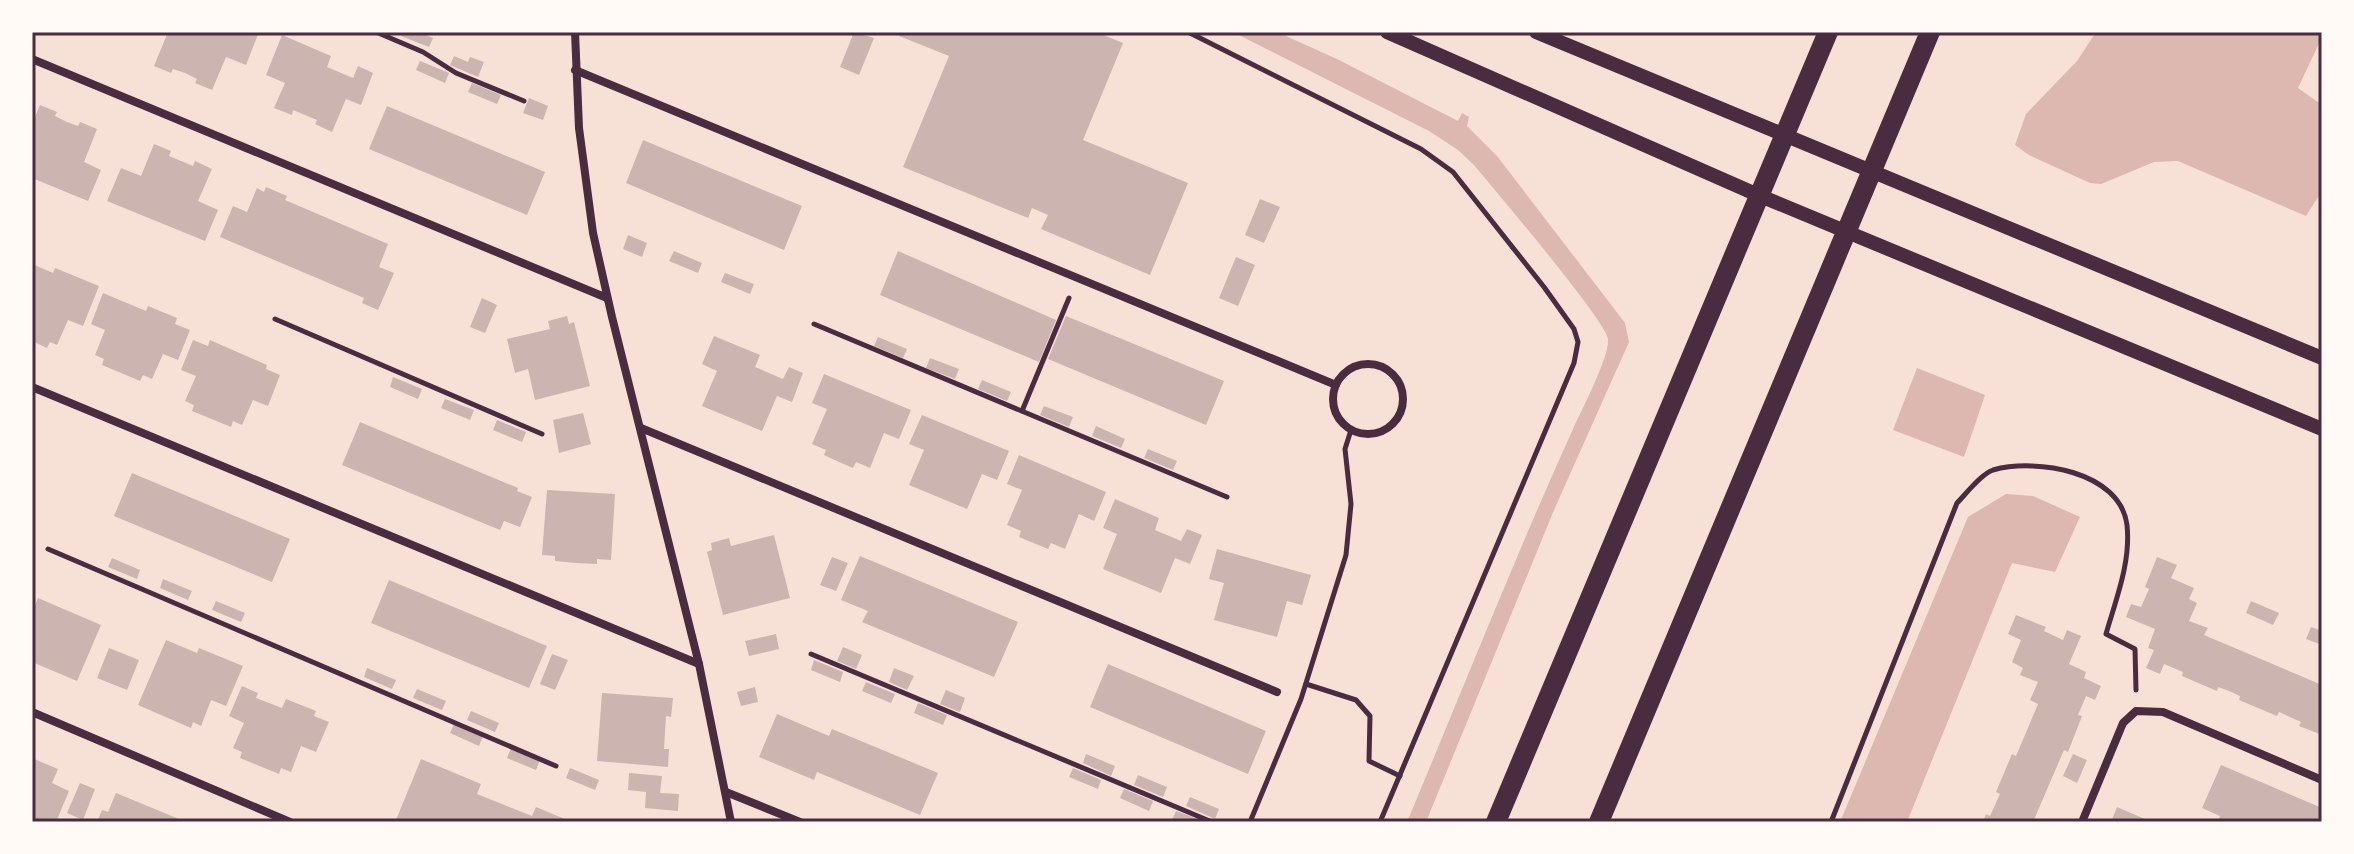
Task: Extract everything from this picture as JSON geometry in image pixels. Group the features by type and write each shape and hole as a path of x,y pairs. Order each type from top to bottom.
{"main road":[{"path":"1496,822 1828,32"},
{"path":"1599,822 1930,32"}],"street":[{"path":"575,32 575,70 585,182 607,298 699,664 731,822"},
{"path":"1387,32 1758,195 2322,429"},
{"path":"1536,32 2322,358"},
{"path":"32,59 607,298"},
{"path":"575,70 1336,385"},
{"path":"1364,364 1376,365 1396,378 1403,400 1400,412 1385,430 1362,434 1351,430 1337,415 1334,405 1336,385 1352,368 1364,364"},
{"path":"32,387 699,664"},
{"path":"641,428 1277,692"},
{"path":"2082,822 2123,723 2136,711 2163,712 2322,780"},
{"path":"32,712 290,822"},
{"path":"726,792 800,822"}],"path":[{"path":"376,32 423,52 456,73 524,101"},
{"path":"1188,32 1421,149 1445,165 1544,287 1574,329 1578,342 1574,363 1380,822"},
{"path":"1022,411 1078,278"},
{"path":"275,319 542,434"},
{"path":"814,324 1227,497"},
{"path":"1250,822 1306,684 1346,555 1351,504 1345,449 1351,430"},
{"path":"1831,822 1957,503 1990,470 2043,465 2069,470 2112,492 2127,522 2127,559 2106,634 2135,649 2136,711"},
{"path":"48,549 556,766"},
{"path":"811,654 1212,822"},
{"path":"1306,684 1356,700 1370,716 1369,761 1400,776"}],"shaded area":[{"path":"1233,32 1277,32 1458,121 1462,113 1469,117 1467,126 1497,156 1625,323 1629,342 1554,510 1426,822 1407,822 1530,527 1600,370 1608,339 1548,254 1458,150 1429,131"},
{"path":"2096,32 2322,32 2298,88 2322,105 2322,191 2306,216 2178,161 2154,162 2101,184 2090,183 2029,155 2015,145 2026,114 2077,61"},
{"path":"1917,368 1985,395 1964,457 1893,430"},
{"path":"2006,494 2033,496 2080,517 2055,572 2012,563 1907,822 1840,822 1968,517"}],"building":[{"path":"168,32 259,32 246,65 226,57 212,90 195,83 197,79 185,73 173,69 171,73 154,66"},
{"path":"403,32 420,32 433,38 429,47 401,36"},
{"path":"854,32 874,38 859,75 840,67"},
{"path":"901,32 1096,32 1123,43 1083,140 1188,183 1150,275 1041,229 1048,215 1032,208 1028,218 903,167 949,56 899,36"},
{"path":"282,35 331,56 327,67 353,78 358,66 373,73 361,105 346,99 332,132 315,124 317,120 293,110 292,115 274,108 285,83 266,75"},
{"path":"454,56 468,62 470,57 484,62 478,77 450,65"},
{"path":"420,61 449,73 445,83 416,70"},
{"path":"472,83 501,95 497,104 468,92"},
{"path":"529,98 548,106 543,120 523,113"},
{"path":"40,105 57,112 55,116 67,122 78,126 80,122 97,129 84,162 101,170 88,201 32,178 32,124"},
{"path":"387,106 545,172 527,215 369,149"},
{"path":"643,140 802,206 784,250 626,183"},
{"path":"154,144 171,151 169,156 193,166 195,161 212,169 198,201 218,210 205,241 107,201 121,168 141,176"},
{"path":"266,187 287,196 285,200 388,244 379,267 394,273 378,310 362,303 364,298 220,237 233,206 247,212 257,188 264,192"},
{"path":"1260,199 1280,207 1264,243 1245,235"},
{"path":"628,235 647,243 642,257 623,249"},
{"path":"674,251 702,263 698,273 669,261"},
{"path":"898,251 1056,320 1039,362 880,295"},
{"path":"1236,257 1255,265 1238,306 1219,298"},
{"path":"32,264 53,273 55,268 99,286 83,326 68,320 57,345 50,342 47,348 32,341"},
{"path":"725,273 754,284 750,294 721,282"},
{"path":"103,293 146,311 148,306 177,318 175,324 190,330 178,360 163,354 152,379 143,375 140,381 102,365 104,359 95,355 105,330 91,324"},
{"path":"482,298 497,305 485,333 470,327"},
{"path":"567,316 569,324 574,322 590,386 535,400 528,369 515,373 507,339 550,329 548,321"},
{"path":"1066,316 1224,381 1206,425 1048,359"},
{"path":"714,336 760,355 755,367 783,379 789,367 803,373 792,402 777,396 762,431 702,406 717,371 702,364"},
{"path":"878,337 907,349 903,358 874,346"},
{"path":"193,340 208,346 210,340 267,365 266,369 280,375 268,406 253,400 242,425 233,421 231,427 192,411 194,405 185,401 196,376 181,370"},
{"path":"930,358 959,369 955,379 926,368"},
{"path":"824,374 911,410 899,439 884,433 870,468 856,462 853,468 824,455 826,450 812,444 827,409 812,403"},
{"path":"393,377 422,389 418,399 390,387"},
{"path":"982,380 1011,392 1007,401 978,389"},
{"path":"445,399 474,410 470,420 441,408"},
{"path":"1044,406 1073,417 1069,427 1040,415"},
{"path":"583,413 591,444 559,453 553,420"},
{"path":"922,415 1009,451 997,480 982,474 967,509 909,485 924,450 909,444"},
{"path":"497,420 526,432 522,442 493,430"},
{"path":"360,422 518,488 517,491 532,497 520,527 504,521 500,530 342,465"},
{"path":"1096,426 1125,439 1121,448 1092,436"},
{"path":"1148,449 1177,461 1173,470 1144,458"},
{"path":"1019,455 1106,492 1094,521 1079,514 1065,549 1051,543 1048,549 1019,537 1021,531 1007,525 1022,490 1007,484"},
{"path":"132,473 290,539 272,582 114,516"},
{"path":"547,490 615,494 611,560 597,559 597,564 576,563 555,561 555,556 542,555"},
{"path":"1115,499 1159,518 1155,530 1181,541 1187,529 1202,535 1190,564 1175,558 1161,593 1103,569 1117,534 1103,528"},
{"path":"774,535 790,598 723,615 707,552 712,550 711,543 729,538 731,546"},
{"path":"1217,549 1311,575 1302,605 1287,601 1277,637 1214,620 1224,583 1209,579"},
{"path":"860,556 1018,622 994,677 862,622 868,611 841,600"},
{"path":"832,557 848,563 836,591 820,585"},
{"path":"2157,557 2177,565 2171,578 2194,588 2189,599 2197,603 2189,621 2208,628 2204,635 2322,685 2322,735 2299,726 2301,722 2279,712 2277,716 2239,700 2240,696 2229,691 2218,687 2217,691 2182,676 2183,672 2164,664 2160,674 2146,668 2154,650 2148,648 2155,629 2126,617 2131,604 2141,607"},
{"path":"112,558 140,570 137,579 108,567"},
{"path":"163,579 192,591 188,600 160,588"},
{"path":"389,580 547,646 529,688 371,623"},
{"path":"38,598 101,625 77,681 32,662 32,612"},
{"path":"216,601 245,613 241,622 212,610"},
{"path":"2251,601 2279,613 2273,625 2246,613"},
{"path":"2016,615 2046,627 2044,631 2063,640 2067,630 2081,636 2069,664 2086,672 2084,678 2101,686 2095,700 2086,696 2068,752 2064,750 2033,822 1983,822 1986,814 1990,816 2012,754 2016,756 2038,704 2030,700 2038,682 2020,675 2023,668 2012,662 2021,640 2008,634"},
{"path":"2311,627 2322,631 2322,645 2306,639"},
{"path":"776,634 779,649 749,656 745,641"},
{"path":"166,640 197,653 199,648 243,666 226,706 211,700 201,726 193,722 191,728 138,705"},
{"path":"843,647 862,655 856,669 837,661"},
{"path":"109,648 139,660 127,690 97,678"},
{"path":"552,654 568,660 555,690 540,684"},
{"path":"814,660 843,672 840,682 811,670"},
{"path":"1108,664 1266,731 1248,774 1090,707"},
{"path":"367,668 396,680 392,689 364,677"},
{"path":"894,668 914,676 907,690 889,682"},
{"path":"866,682 895,694 891,703 862,691"},
{"path":"242,686 258,693 256,698 282,708 286,699 316,711 314,716 329,722 316,752 301,746 291,772 281,768 279,774 240,758 242,752 233,748 244,723 229,716"},
{"path":"755,687 758,702 741,706 737,692"},
{"path":"417,689 446,701 442,710 413,698"},
{"path":"946,690 965,698 960,712 940,704"},
{"path":"602,693 673,698 671,717 666,716 664,749 669,749 668,767 597,761"},
{"path":"918,703 947,715 943,725 914,713"},
{"path":"471,711 499,723 495,732 467,720"},
{"path":"777,714 829,736 832,729 938,773 920,815 817,772 814,780 759,757"},
{"path":"454,724 483,736 479,746 450,733"},
{"path":"511,748 540,760 536,770 507,758"},
{"path":"1086,754 1115,766 1111,776 1083,763"},
{"path":"2073,754 2087,760 2077,783 2063,776"},
{"path":"32,758 58,769 52,783 69,791 56,822 32,822"},
{"path":"421,759 481,784 477,794 532,816 536,807 572,822 396,820"},
{"path":"2221,765 2322,808 2322,822 2218,822 2220,816 2202,808"},
{"path":"570,768 599,780 595,790 566,778"},
{"path":"1073,768 1101,780 1098,789 1069,777"},
{"path":"629,773 662,776 660,793 679,794 678,811 645,808 646,792 628,790"},
{"path":"1138,775 1167,787 1163,797 1134,785"},
{"path":"80,783 95,789 83,820 67,813"},
{"path":"1124,789 1153,801 1149,811 1120,798"},
{"path":"116,793 179,819 178,822 97,822 102,810 108,812"},
{"path":"1190,797 1219,809 1215,819 1186,806"},
{"path":"2117,807 2152,822 2111,822"},
{"path":"1176,811 1190,816 1203,822 1172,820"}]}
